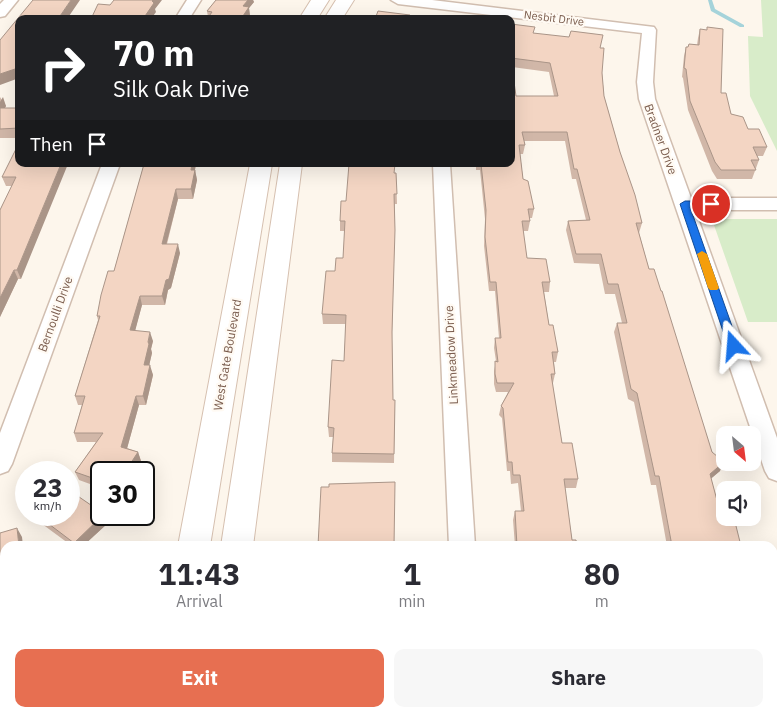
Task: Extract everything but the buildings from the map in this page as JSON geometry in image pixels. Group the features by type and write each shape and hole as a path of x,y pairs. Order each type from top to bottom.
{"main road":[{"path":"311,15 320,0"},
{"path":"336,15 345,0"},
{"name":"West Gate Boulevard","path":"195,541 260,167"},
{"path":"238,541 291,167"}],"street":[{"path":"0,13 11,0"},
{"path":"185,15 194,0"},
{"name":"Nesbit Drive","path":"398,0 649,30"},
{"name":"Bradner Drive","path":"649,30 645,90 777,471"},
{"name":"Bernoulli Drive","path":"0,464 109,167"},
{"name":"Linkmeadow Drive","path":"441,167 462,541"},
{"path":"685,204 777,204"}],"green space":[{"path":"761,0 777,0 777,151 750,96 748,36 763,37"},
{"path":"722,219 777,219 777,322 748,322 714,225"}],"waterway":[{"path":"710,0 713,10 742,26"}],"slow traffic":[{"path":"702,254 714,288"}],"route":[{"path":"711,204 685,204 734,346"}]}
